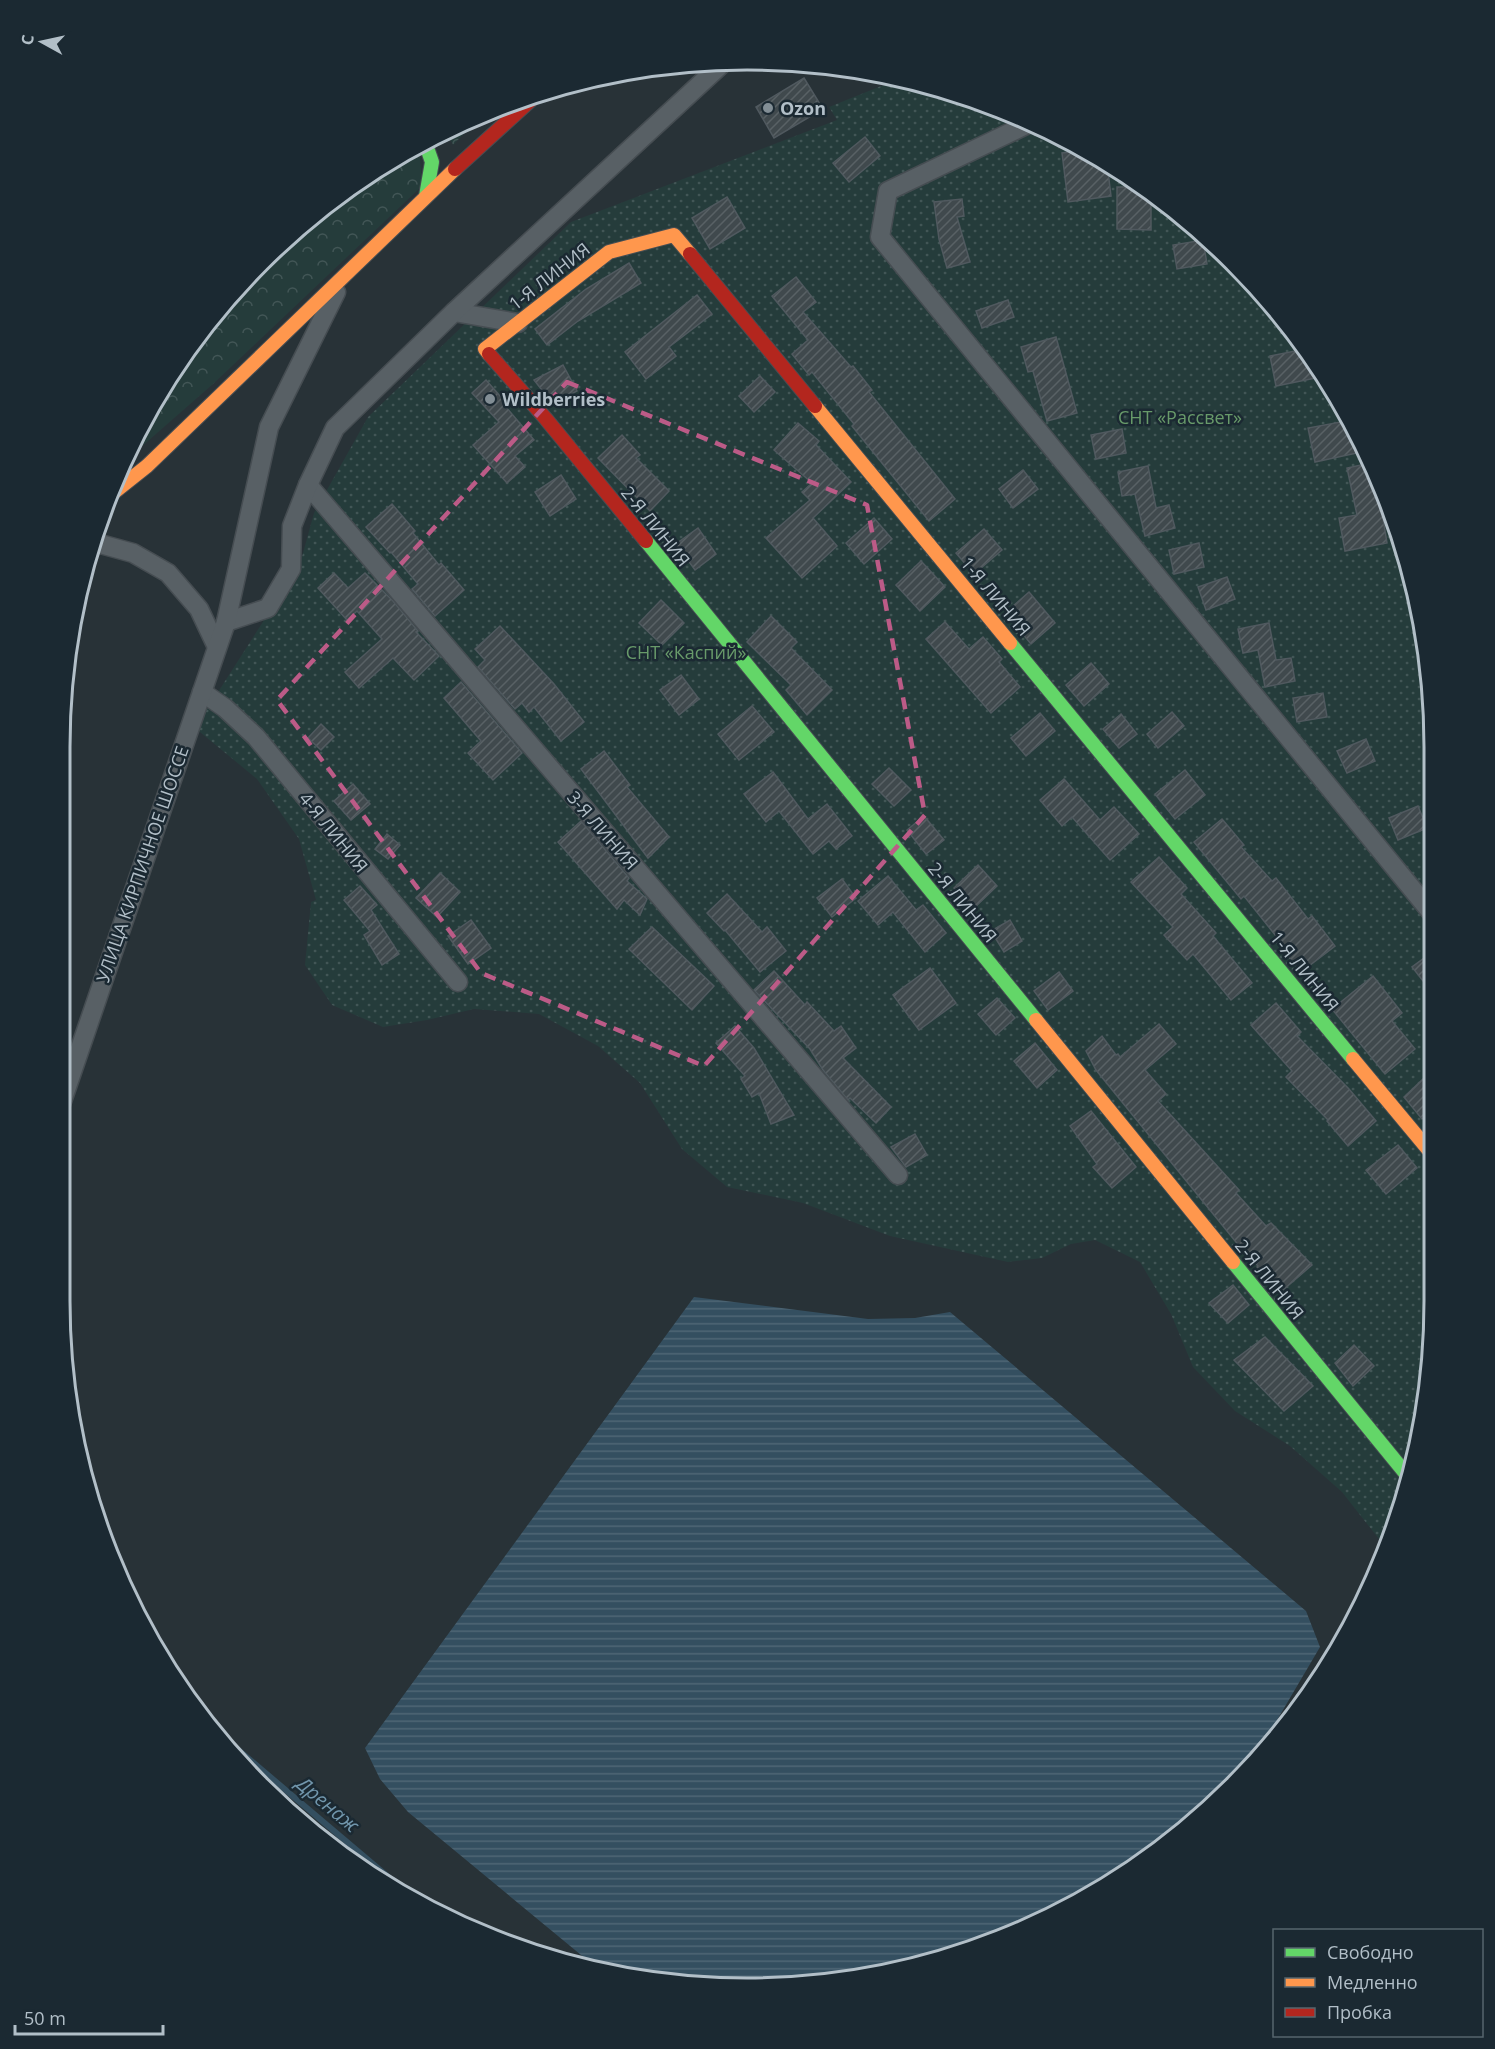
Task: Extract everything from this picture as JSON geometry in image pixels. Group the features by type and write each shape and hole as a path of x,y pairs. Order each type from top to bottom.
{"street":[{"path":"226,622 268,608 291,569 292,526 308,485 335,428 454,312 714,72"},
{"path":"123,485 147,466 426,196 520,110"},
{"path":"1020,128 888,191 880,237 1424,903"},
{"path":"426,196 433,171 430,150"},
{"name":"1-Я ЛИНИЯ","path":"485,349 609,252 674,235 1424,1144"},
{"name":"УЛИЦА КИРПИЧНОЕ ШОССЕ","path":"71,1075 226,622 269,427 344,276"},
{"path":"454,312 518,323"},
{"name":"2-Я ЛИНИЯ","path":"485,349 546,419 1403,1470"},
{"name":"3-Я ЛИНИЯ","path":"308,485 898,1174"},
{"path":"102,544 133,553 168,573 199,609 217,647"},
{"name":"4-Я ЛИНИЯ","path":"202,692 225,708 256,737 458,982"}],"highlighted area":[{"path":"567,382 867,505 925,815 704,1066 481,973 277,700"}],"green space":[{"name":"СНТ «Каспий»","path":"884,85 965,106 1047,140 1086,161 1160,210 1226,269 1285,335 1334,409 1373,488 1389,530 1411,615 1419,659 1424,748 1423,1346 1419,1390 1411,1434 1401,1477 1381,1541 1342,1492 1290,1446 1235,1411 1193,1367 1171,1314 1140,1262 1095,1240 1071,1244 1042,1258 1008,1262 890,1236 803,1203 727,1187 682,1149 640,1083 598,1046 539,1014 474,1009 383,1027 332,1005 305,965 311,902 316,900 299,839 257,779 195,728 300,564 314,513 368,417 571,222 837,120 829,107"},
{"path":"465,132 453,145 450,139"},
{"path":"420,155 422,186 213,384 140,448 161,409 210,335 269,269 335,210"}],"water":[{"path":"694,1297 868,1319 915,1318 950,1312 1306,1611 1320,1647 1271,1731 1256,1748 1194,1810 1160,1839 1124,1864 1047,1909 965,1943 880,1965 836,1973 792,1977 703,1977 659,1973 585,1958 408,1812 380,1779 365,1748"}],"building":[{"path":"804,78 823,109 774,138 756,107"},
{"path":"865,137 880,156 849,182 833,163"},
{"path":"1069,152 1108,175 1111,196 1068,202 1062,153"},
{"path":"1117,187 1127,187 1151,204 1151,230 1117,229"},
{"path":"727,197 745,228 710,249 692,218"},
{"path":"962,199 964,216 957,217 970,262 947,268 939,239 934,202"},
{"path":"1196,241 1204,249 1207,264 1177,269 1173,245"},
{"path":"629,263 641,283 578,321 547,345 535,329 586,289"},
{"path":"796,277 816,302 803,312 851,367 853,366 872,390 869,392 955,499 929,521 852,426 854,424 812,372 809,375 792,354 808,340 772,296"},
{"path":"697,295 712,314 669,347 676,356 646,379 625,352"},
{"path":"1008,300 1014,317 982,328 976,311"},
{"path":"1056,337 1077,413 1047,421 1033,371 1028,372 1021,347"},
{"path":"1296,351 1315,378 1276,386 1270,356"},
{"path":"563,365 577,391 553,404 534,380"},
{"path":"760,376 775,392 754,412 739,396"},
{"path":"486,380 534,440 515,456 525,467 507,483 473,445 499,422 472,393"},
{"path":"1341,422 1357,453 1315,462 1308,428"},
{"path":"798,423 819,441 816,445 851,482 813,518 837,546 802,578 766,538 810,500 802,492 812,483 774,450"},
{"path":"1122,429 1126,453 1096,459 1091,435"},
{"path":"622,435 640,455 636,458 669,491 650,511 598,458"},
{"path":"1362,465 1382,511 1387,543 1345,551 1339,518 1357,515 1347,468"},
{"path":"1148,466 1156,508 1169,505 1175,528 1145,536 1135,494 1122,496 1118,472"},
{"path":"1023,470 1038,489 1013,508 999,489"},
{"path":"561,475 576,499 550,516 535,492"},
{"path":"392,504 439,565 441,563 464,590 435,616 412,589 418,584 366,527"},
{"path":"874,518 892,539 864,564 846,543"},
{"path":"698,528 716,554 695,570 676,544"},
{"path":"984,529 1002,550 974,574 956,553"},
{"path":"1199,543 1204,567 1174,574 1169,550"},
{"path":"921,561 945,587 920,611 896,585"},
{"path":"334,573 348,588 365,573 393,601 418,631 416,632 439,656 414,680 393,658 359,688 345,672 382,639 357,611 347,620 318,588"},
{"path":"1227,577 1235,599 1206,610 1198,587"},
{"path":"1029,592 1055,623 1031,644 1005,613"},
{"path":"661,600 684,623 662,645 639,623"},
{"path":"771,616 797,642 791,648 832,690 807,715 786,690 791,685 747,642"},
{"path":"945,622 969,649 983,637 1002,659 999,662 1020,687 991,713 926,639"},
{"path":"1269,623 1276,660 1291,658 1295,681 1265,687 1258,650 1243,653 1238,629"},
{"path":"500,626 554,684 584,722 561,741 534,707 529,712 522,703 515,709 478,667 485,660 475,649"},
{"path":"1091,663 1109,684 1084,706 1066,685"},
{"path":"681,675 699,699 679,715 660,690"},
{"path":"461,682 522,753 493,780 468,753 481,741 444,698"},
{"path":"1323,693 1327,717 1297,722 1293,698"},
{"path":"752,706 774,732 739,760 718,734"},
{"path":"1172,712 1184,726 1158,748 1147,734"},
{"path":"1040,713 1055,731 1026,756 1011,738"},
{"path":"1121,714 1137,734 1119,748 1103,729"},
{"path":"321,724 334,737 321,750 308,738"},
{"path":"1366,739 1375,761 1347,773 1337,751"},
{"path":"604,751 630,785 627,787 669,837 648,858 581,769"},
{"path":"889,768 911,790 894,806 872,784"},
{"path":"1185,770 1205,795 1175,819 1155,794"},
{"path":"773,772 808,819 827,804 852,836 836,849 829,841 813,854 779,811 766,822 744,794"},
{"path":"1064,779 1100,820 1114,807 1139,834 1110,860 1072,817 1062,826 1040,800"},
{"path":"353,784 370,804 351,820 334,801"},
{"path":"1418,806 1424,821 1424,829 1398,840 1389,818"},
{"path":"924,816 944,840 926,854 907,830"},
{"path":"1222,819 1244,845 1241,847 1272,881 1276,878 1308,919 1312,916 1335,946 1301,972 1277,943 1280,941 1244,896 1241,899 1194,842"},
{"path":"581,821 629,878 627,881 647,899 640,915 624,900 617,909 558,842"},
{"path":"387,834 400,845 388,859 375,849"},
{"path":"1159,857 1187,888 1181,894 1216,933 1213,936 1252,983 1231,1000 1193,954 1187,960 1164,935 1173,927 1131,882"},
{"path":"978,865 997,886 973,909 954,888"},
{"path":"440,873 460,892 437,917 416,898"},
{"path":"888,876 916,910 923,905 946,933 925,952 893,912 878,925 858,901"},
{"path":"842,879 856,898 832,917 817,898"},
{"path":"360,886 377,905 371,910 399,954 382,965 364,935 370,931 344,900"},
{"path":"727,894 762,932 767,927 786,951 760,972 725,930 707,913"},
{"path":"471,920 491,948 468,964 448,936"},
{"path":"1010,920 1022,941 1004,952 991,931"},
{"path":"652,927 714,986 692,1010 629,949"},
{"path":"1424,958 1424,982 1412,967"},
{"path":"930,968 956,1003 919,1030 893,995"},
{"path":"774,971 805,1005 807,1002 834,1031 841,1026 856,1048 843,1058 891,1107 876,1123 850,1098 848,1100 823,1070 810,1049 754,990"},
{"path":"1059,972 1073,991 1048,1010 1034,991"},
{"path":"1373,976 1402,1013 1392,1021 1415,1049 1385,1074 1332,1009"},
{"path":"997,998 1015,1018 996,1035 978,1014"},
{"path":"1276,1003 1301,1032 1297,1036 1349,1089 1376,1121 1348,1146 1328,1120 1286,1077 1292,1071 1251,1025"},
{"path":"1159,1024 1176,1044 1145,1070 1166,1094 1158,1101 1239,1190 1236,1193 1266,1226 1271,1223 1312,1265 1283,1290 1275,1282 1272,1285 1240,1247 1096,1070 1086,1051 1102,1036 1120,1057"},
{"path":"735,1026 754,1048 794,1115 771,1124 759,1093 752,1097 741,1079 745,1076 716,1043"},
{"path":"1035,1043 1057,1070 1037,1088 1014,1061"},
{"path":"1424,1078 1424,1117 1422,1119 1404,1097"},
{"path":"1091,1111 1136,1167 1112,1188 1093,1167 1097,1164 1070,1126"},
{"path":"915,1134 927,1155 906,1167 891,1147"},
{"path":"1398,1145 1417,1168 1386,1194 1366,1170"},
{"path":"1233,1285 1249,1305 1228,1323 1209,1303"},
{"path":"1265,1337 1313,1386 1284,1411 1234,1360"},
{"path":"1354,1345 1374,1366 1353,1386 1335,1363"}],"waterway":[{"name":"Дренаж","path":"251,1760 379,1869"}],"traffic: fast":[{"path":"426,196 432,162 428,151"},
{"path":"646,541 1036,1020"},
{"path":"1010,643 1353,1059"},
{"path":"1233,1262 1403,1470"}],"traffic: slow":[{"path":"123,485 147,466 455,169"},
{"path":"489,354 485,349 609,252 674,235 690,254"},
{"path":"815,406 1010,643"},
{"path":"1036,1020 1233,1262"},
{"path":"1353,1059 1424,1144"}],"traffic: jam":[{"path":"455,169 520,110"},
{"path":"690,254 815,406"},
{"path":"489,354 546,419 646,541"}],"place":[{"name":"Ozon","path":"768,108"},
{"name":"Wildberries","path":"490,399"}],"park label":[{"name":"СНТ «Рассвет»","path":"1180,417"}]}
